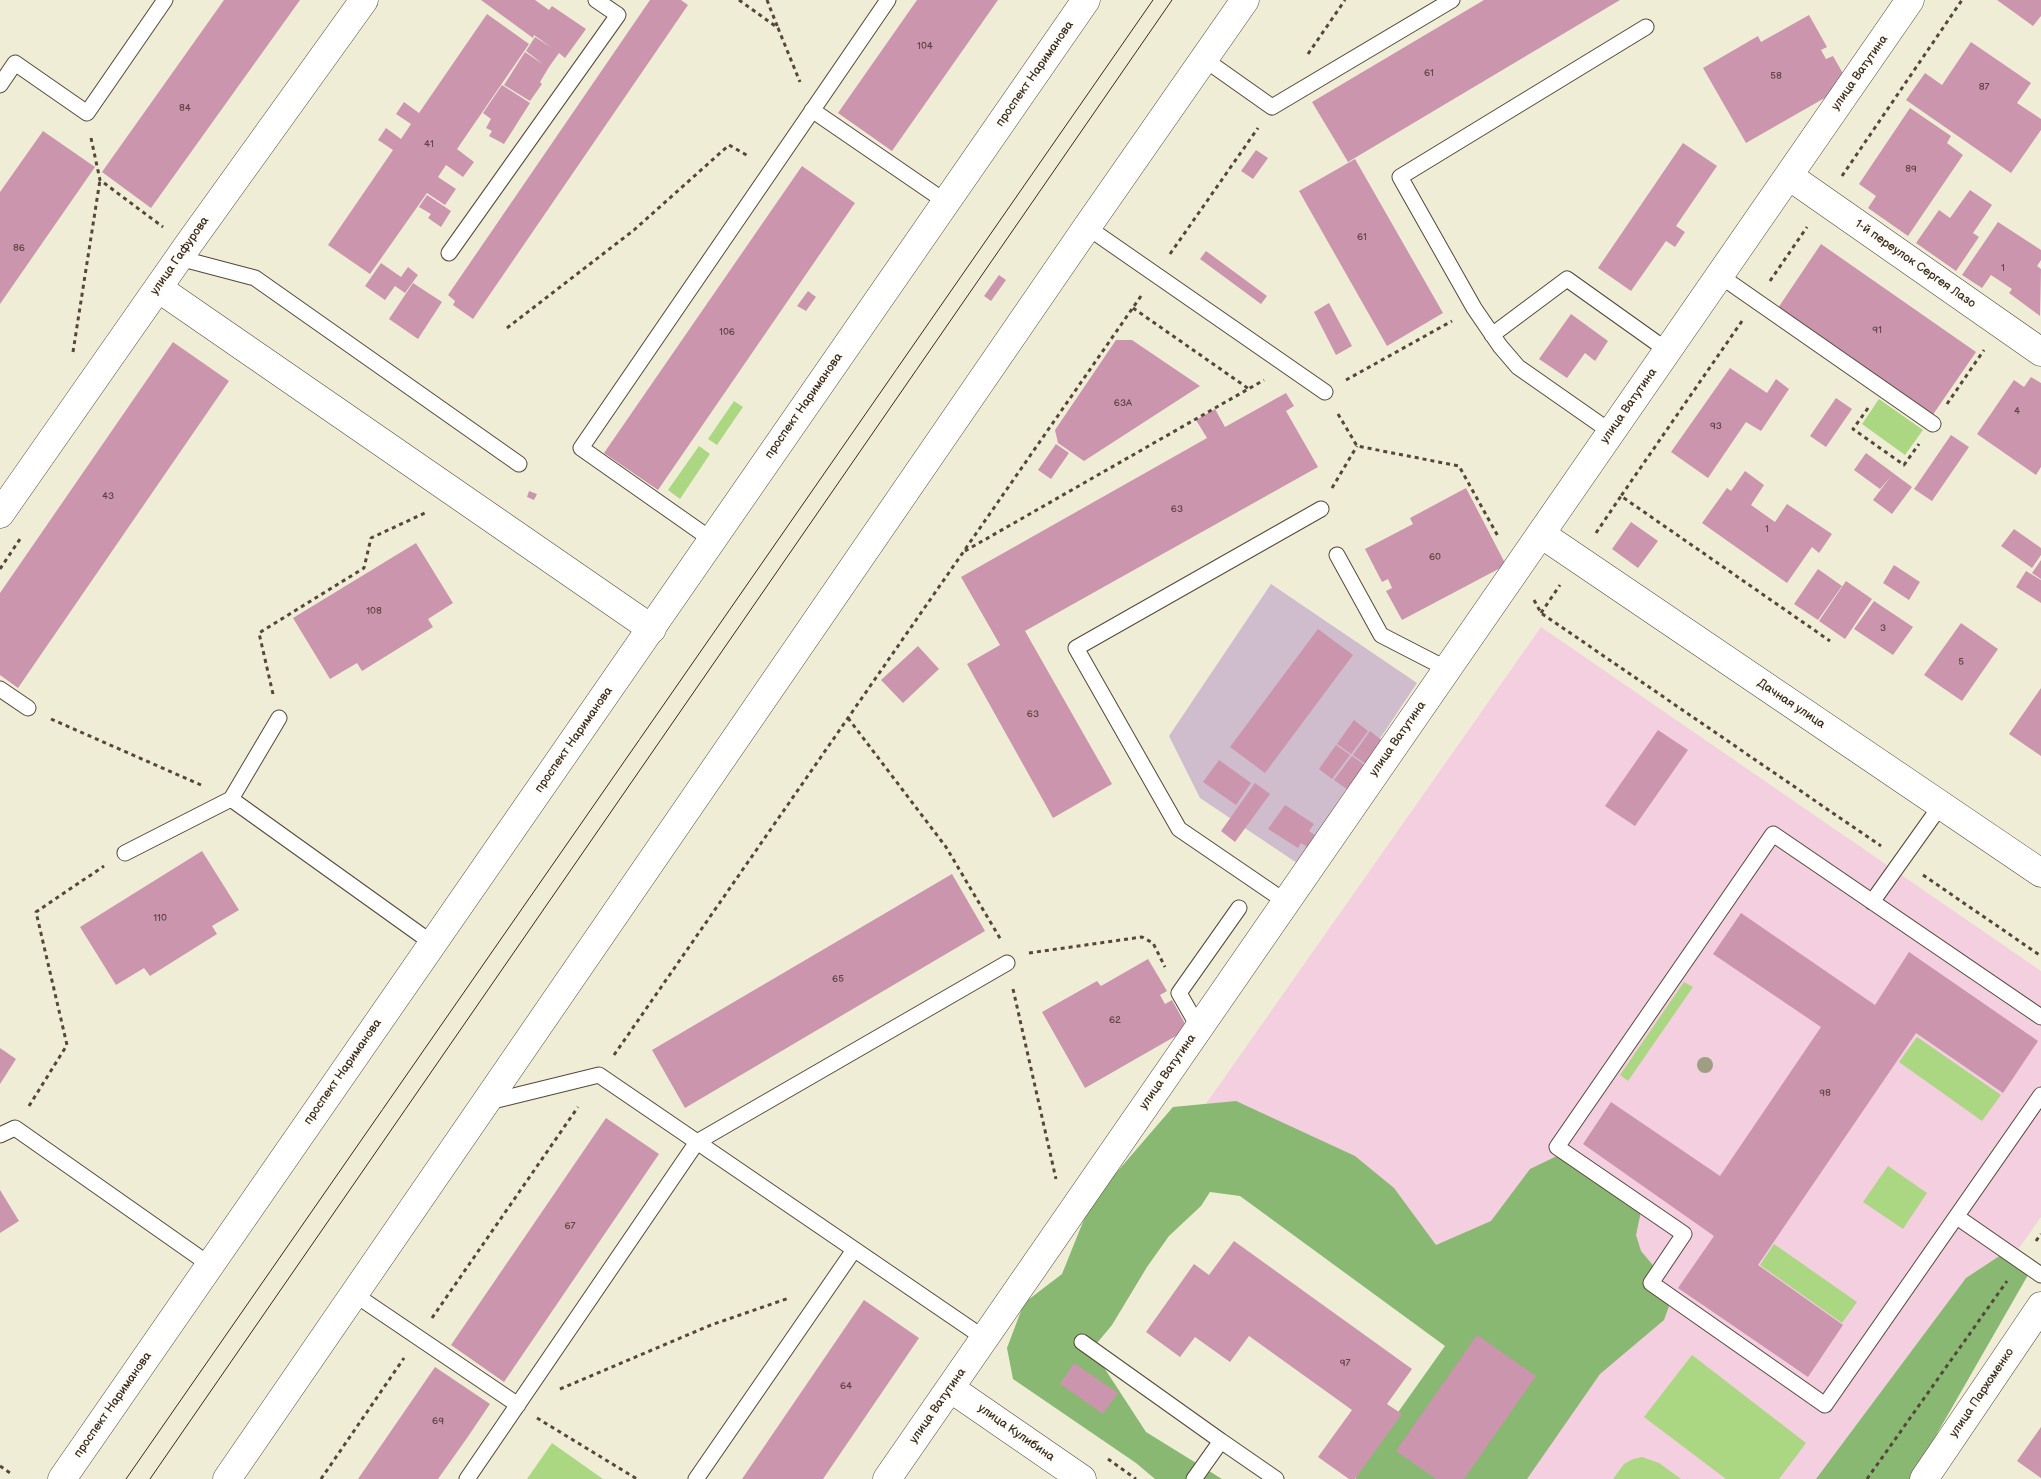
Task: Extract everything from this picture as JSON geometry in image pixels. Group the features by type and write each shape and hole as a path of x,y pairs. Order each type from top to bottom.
{"street":[{"name":"улица Гафурова","path":"0,514 183,251 364,0"},
{"name":"проспект Нариманова","path":"62,1479 1086,0"},
{"path":"227,1479 1245,0"},
{"name":"улица Ватутина","path":"887,1479 1910,0"},
{"name":"1-й переулок Сергея Лазо","path":"1788,176 2041,352"},
{"path":"158,288 652,629"},
{"name":"Дачная улица","path":"1541,534 2041,873"},
{"name":"улица Пархоменко","path":"1924,1479 2038,1318"},
{"name":"улица Кулибина","path":"950,1388 1082,1479"}],"lane":[{"path":"0,85 15,63 87,113 165,0"},
{"path":"448,253 618,15 596,0"},
{"path":"712,540 581,448 888,0"},
{"path":"1204,59 1272,107 1452,0"},
{"path":"1611,432 1518,367 1492,335 1474,308 1400,177 1646,26"},
{"path":"812,110 946,202"},
{"path":"1087,227 1326,392"},
{"path":"183,251 255,278 518,464"},
{"path":"1720,275 1933,424"},
{"path":"1492,335 1567,278 1668,351"},
{"path":"1286,902 1179,829 1076,648 1320,509"},
{"path":"1336,555 1381,635 1447,668"},
{"path":"0,689 28,708"},
{"path":"125,853 231,799 279,718"},
{"path":"231,799 432,944"},
{"path":"1872,902 1941,805"},
{"path":"2041,1017 1774,834 1557,1147 1684,1234 1651,1283 1825,1405 2041,1095"},
{"path":"1199,1028 1179,993 1239,908"},
{"path":"467,1479 697,1142 1010,961"},
{"path":"486,1103 599,1075 984,1338"},
{"path":"0,1135 15,1128 210,1265"},
{"path":"1957,1217 2041,1275"},
{"path":"696,1479 854,1250"},
{"path":"354,1294 518,1405"},
{"path":"1082,1342 1276,1479"},
{"path":"1194,1479 1221,1441"}],"path":[{"path":"739,0 778,28"},
{"path":"767,0 812,110"},
{"path":"1306,57 1345,0"},
{"path":"321,1479 599,1075 1272,107"},
{"path":"72,362 100,180 87,113"},
{"path":"507,328 634,230 729,145 771,170"},
{"path":"100,180 183,251"},
{"path":"1133,308 1249,388"},
{"path":"1474,308 1326,392 1357,446 1459,466 1542,613 2041,956"},
{"path":"1882,388 1853,429 1904,465 2002,325"},
{"path":"963,552 1288,366"},
{"path":"1320,509 1357,446"},
{"path":"279,718 258,633 364,568 371,538 459,496"},
{"path":"28,708 231,799"},
{"path":"848,718 946,847 1010,961 1065,1221"},
{"path":"15,1128 67,1045 36,912 125,853"},
{"path":"1010,961 1021,954 1142,937 1153,944 1179,993"},
{"path":"1867,1479 2041,1234"},
{"path":"518,1405 581,1381 711,1326 831,1283"},
{"path":"518,1405 637,1479"},
{"path":"0,1466 10,1473"}],"shaded area":[{"path":"1271,584 1417,683 1297,863 1200,798 1169,736"},
{"path":"1541,627 2041,971 2041,1217 1856,1479 1485,1479 1562,1366 1196,1118"}],"green space":[{"path":"1879,399 1923,430 1905,455 1862,424"},
{"path":"734,401 743,407 717,445 708,439"},
{"path":"699,446 710,454 680,499 668,490"},
{"path":"1684,982 1693,987 1628,1081 1620,1075"},
{"path":"1917,1037 2001,1095 1982,1121 1899,1062"},
{"path":"1236,1101 1355,1156 1394,1188 1436,1245 1491,1221 1530,1169 1557,1156 1632,1189 1643,1202 1636,1235 1641,1251 1661,1275 1669,1306 1664,1320 1600,1374 1527,1479 1356,1479 1355,1473 1445,1346 1240,1196 1210,1192 1201,1206 1169,1236 1147,1267 1112,1325 1092,1349 1146,1432 1222,1479 1155,1479 1136,1463 1013,1379 1007,1348 1024,1303 1062,1274 1091,1202 1173,1107"},
{"path":"1888,1166 1927,1193 1903,1229 1863,1202"},
{"path":"1774,1244 1857,1302 1842,1323 1760,1265"},
{"path":"2004,1253 2028,1275 1911,1479 1816,1479 1966,1278"},
{"path":"1692,1355 1806,1443 1779,1479 1726,1479 1644,1417"},
{"path":"552,1443 603,1479 527,1479"},
{"path":"1642,1457 1659,1463 1681,1479 1613,1479 1624,1464"}],"building":[{"path":"224,0 300,0 151,208 102,172"},
{"path":"481,0 535,0 549,10 552,6 586,29 565,58 559,53 530,101 504,85 525,52 544,65 526,51 535,37 552,48 534,35 533,38"},
{"path":"650,0 681,0 688,5 473,319 453,305 455,301 448,295"},
{"path":"917,0 998,0 892,151 838,113"},
{"path":"1484,0 1620,0 1348,162 1312,102"},
{"path":"1997,0 2041,0 2041,16 2033,26"},
{"path":"487,14 529,44 457,149 474,162 463,177 446,165 438,177 456,189 445,205 427,193 370,274 328,245 393,150 378,140 386,128 401,139 411,124 396,114 404,102 419,113"},
{"path":"1809,15 1827,47 1821,50 1826,59 1833,56 1849,84 1746,143 1703,68 1758,36 1761,42"},
{"path":"1971,42 2031,83 2017,103 2041,119 2041,130 2011,173 1906,100 1925,73 1942,85"},
{"path":"502,85 530,103 504,144 489,136 492,131 486,128 491,119 483,113"},
{"path":"1910,108 1951,136 1947,143 1963,155 1908,236 1868,208 1876,196 1859,184"},
{"path":"43,131 95,167 0,304 0,192"},
{"path":"1683,143 1717,166 1676,226 1685,232 1675,247 1666,241 1631,291 1598,268"},
{"path":"1256,150 1268,158 1253,179 1241,171"},
{"path":"1355,159 1443,313 1387,346 1299,191"},
{"path":"802,166 855,203 658,490 604,453"},
{"path":"1970,190 1992,205 1973,233 1979,237 1956,271 1916,243 1939,210 1950,218"},
{"path":"427,195 451,211 441,227 428,218 431,214 419,207"},
{"path":"1998,222 2041,250 2041,260 2037,266 2041,269 2040,316 2009,293 2012,289 1991,275 1982,288 1962,275"},
{"path":"1821,244 1976,352 1932,416 1778,308"},
{"path":"1206,251 1267,296 1261,304 1200,259"},
{"path":"381,263 401,277 408,267 418,275 405,293 395,286 385,300 365,286"},
{"path":"999,275 1006,280 991,301 984,296"},
{"path":"413,283 442,302 418,339 389,319"},
{"path":"808,291 816,297 806,311 797,306"},
{"path":"1329,303 1352,346 1336,355 1314,312"},
{"path":"1571,314 1608,341 1595,361 1585,353 1567,378 1539,359"},
{"path":"1116,340 1132,340 1200,386 1084,461 1058,443 1055,430"},
{"path":"173,342 229,381 18,688 0,675 0,593"},
{"path":"1730,368 1767,393 1776,379 1789,389 1761,431 1746,422 1708,478 1671,452"},
{"path":"2031,377 2041,383 2041,467 2036,475 1977,434 2014,380 2024,387"},
{"path":"1286,393 1294,406 1286,411 1318,467 1025,631 1112,784 1053,818 967,664 1000,645 961,577 1207,438 1196,420 1215,409 1225,427"},
{"path":"1836,398 1852,409 1826,447 1810,436"},
{"path":"1951,435 1969,447 1932,501 1914,489"},
{"path":"1056,444 1069,453 1051,479 1038,470"},
{"path":"1866,453 1912,487 1892,514 1873,500 1891,476 1880,489 1854,470"},
{"path":"1745,471 1764,485 1751,505 1775,522 1787,504 1832,534 1819,553 1812,547 1787,583 1702,523 1727,488 1731,491"},
{"path":"1466,488 1506,565 1402,620 1386,591 1392,588 1388,579 1382,582 1365,549 1413,524 1410,518"},
{"path":"529,491 537,494 534,500 527,497"},
{"path":"1631,522 1658,541 1638,568 1612,549"},
{"path":"2014,529 2041,548 2041,555 2032,568 2001,546"},
{"path":"416,543 453,603 428,619 433,627 362,671 357,663 330,679 293,618"},
{"path":"2041,560 2041,579 2032,573"},
{"path":"1894,565 1920,582 1909,600 1883,583"},
{"path":"1818,569 1842,586 1818,620 1794,604"},
{"path":"2026,571 2041,580 2041,603 2016,587"},
{"path":"1846,581 1872,599 1845,639 1819,621"},
{"path":"1874,601 1913,627 1893,655 1854,629"},
{"path":"1961,623 1998,649 1962,701 1924,675"},
{"path":"1318,629 1353,655 1265,773 1230,747"},
{"path":"918,646 939,669 903,703 881,680"},
{"path":"2041,688 2041,756 2009,734"},
{"path":"1354,720 1368,731 1351,754 1337,744"},
{"path":"1658,730 1688,750 1635,826 1605,806"},
{"path":"1370,731 1384,742 1367,765 1353,755"},
{"path":"1336,745 1350,755 1332,779 1319,769"},
{"path":"1352,756 1366,766 1348,790 1334,780"},
{"path":"1219,760 1251,783 1236,805 1203,782"},
{"path":"1255,783 1270,794 1235,842 1221,831"},
{"path":"1285,805 1314,824 1309,831 1319,838 1312,850 1301,843 1298,848 1268,829"},
{"path":"202,851 239,910 212,926 217,934 150,976 144,968 116,985 80,927"},
{"path":"952,874 985,931 685,1108 652,1050"},
{"path":"1741,913 1875,1005 1909,952 2038,1041 2003,1093 1916,1033 1758,1265 1843,1325 1808,1377 1678,1288 1714,1236 1583,1144 1611,1102 1720,1176 1821,1027 1713,954"},
{"path":"1148,959 1167,991 1160,995 1165,1004 1172,1000 1188,1029 1085,1088 1042,1012 1097,981 1101,986"},
{"path":"0,1048 16,1059 0,1084"},
{"path":"606,1118 659,1154 504,1382 451,1345"},
{"path":"0,1190 19,1221 0,1233"},
{"path":"1234,1241 1412,1369 1387,1404 1402,1414 1355,1479 1349,1479 1318,1457 1352,1410 1249,1336 1230,1362 1195,1337 1180,1357 1146,1332 1194,1264 1209,1275"},
{"path":"864,1300 919,1338 823,1479 742,1479"},
{"path":"1477,1335 1536,1376 1464,1479 1436,1479 1396,1451"},
{"path":"1074,1363 1118,1393 1103,1414 1060,1384"},
{"path":"435,1367 490,1404 467,1438 438,1479 358,1479"},
{"path":"2041,1427 2041,1478 2017,1461"}],"tram line":[{"path":"126,1479 1153,0"},
{"path":"150,1479 1172,0"}]}
